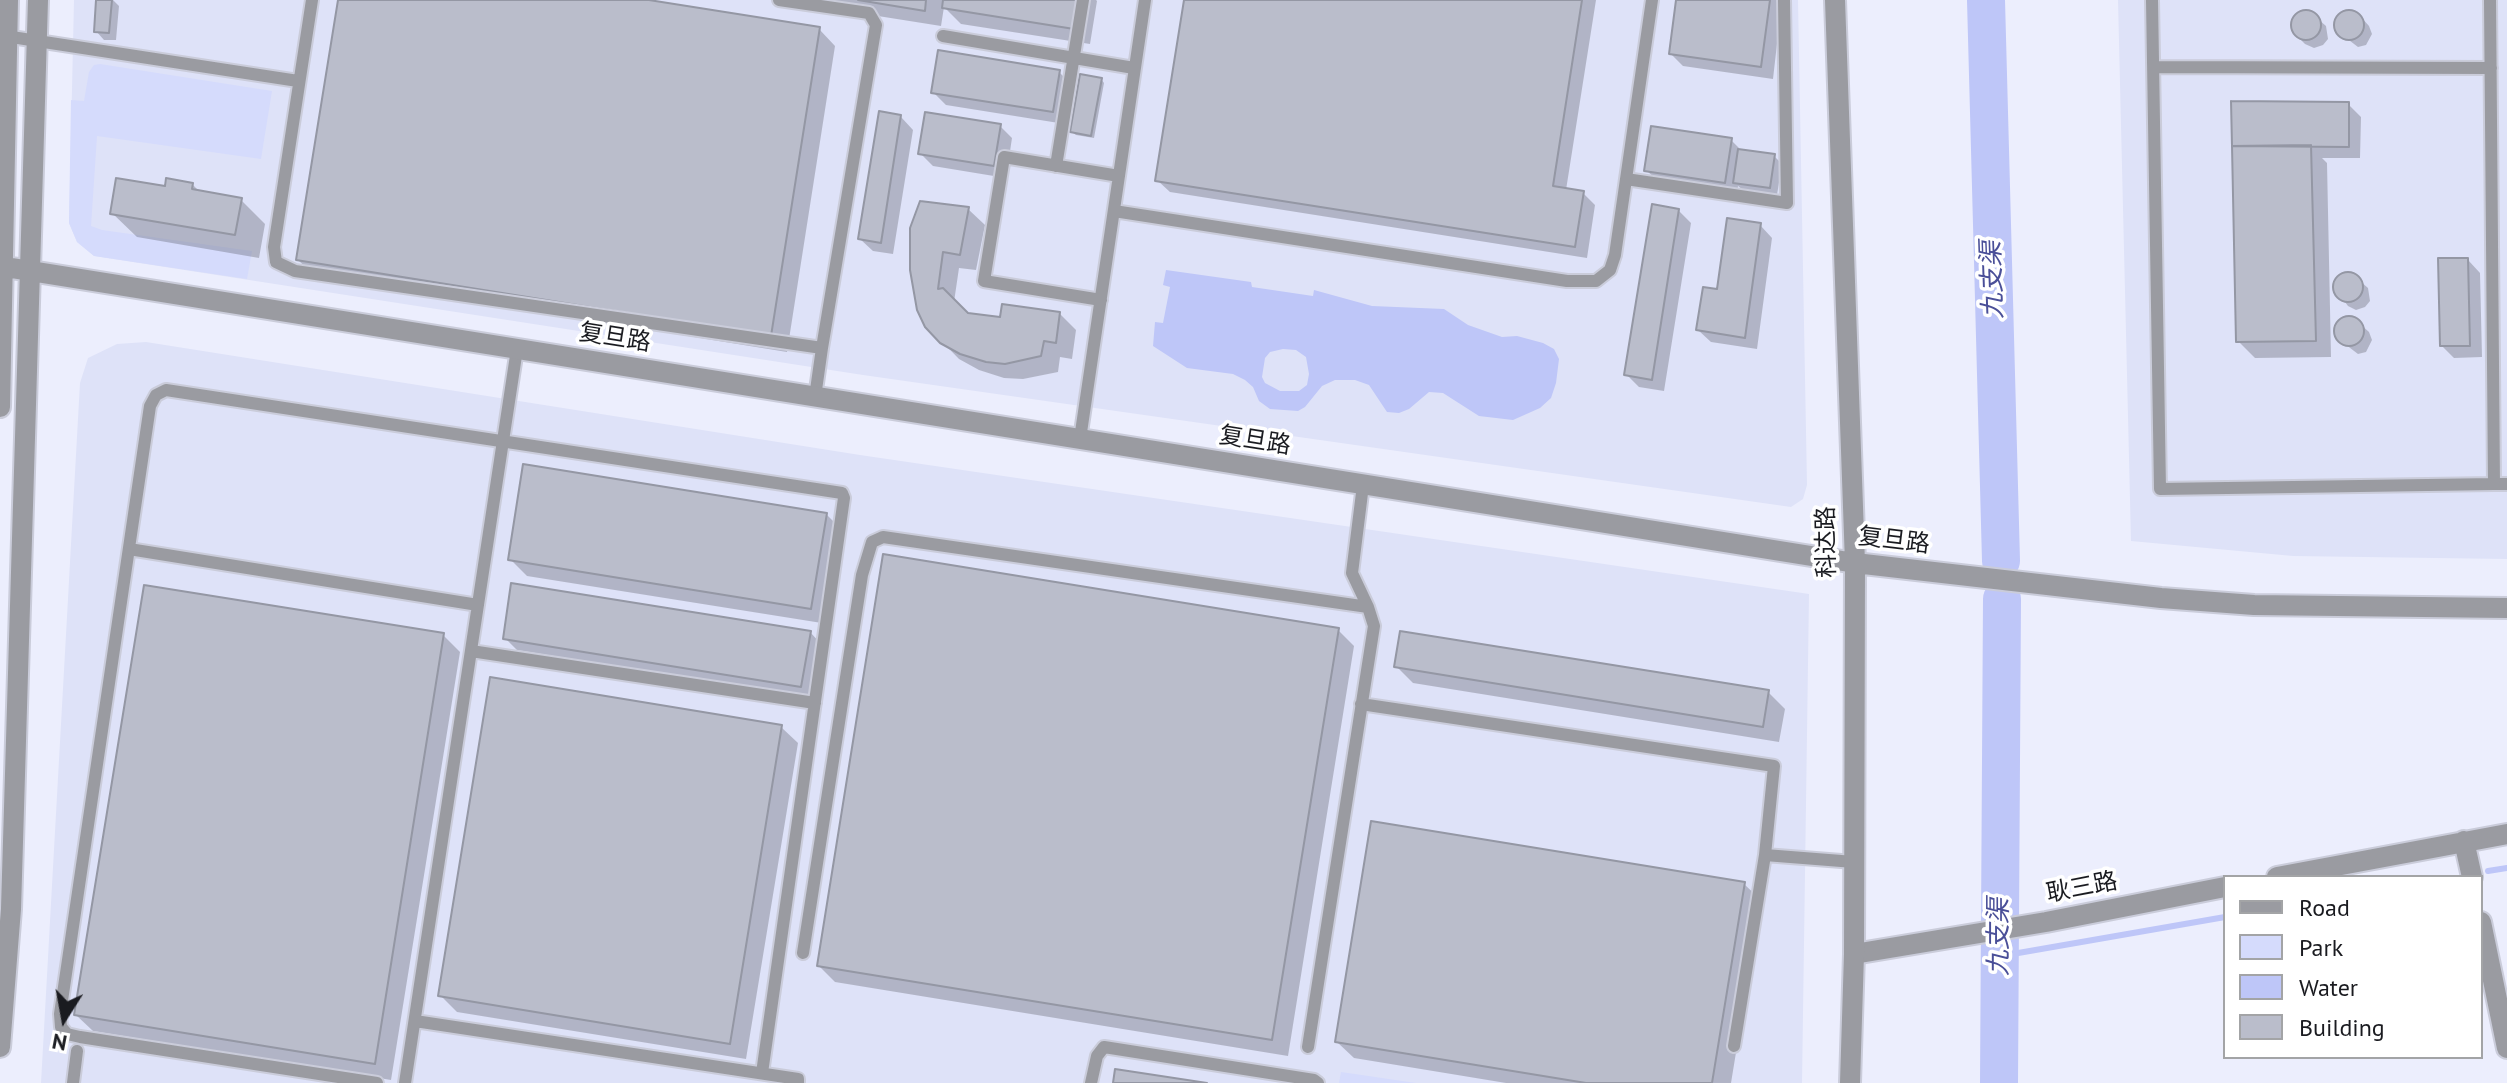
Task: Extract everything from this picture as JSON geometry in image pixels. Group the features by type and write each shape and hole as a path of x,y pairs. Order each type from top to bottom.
{"street":[{"path":"0,407 4,36 8,0"},
{"path":"0,1047 11,909 38,0"},
{"name":"科达路","path":"1835,0 1855,563 1854,954 1850,1083"},
{"name":"复旦路","path":"2,266 1855,563 2254,605 2507,608"},
{"path":"2287,875 2507,834"},
{"path":"2464,841 2472,875"},
{"name":"耿三路","path":"1854,954 2046,922 2223,887"},
{"path":"2483,932 2507,1048"}],"lane":[{"path":"312,0 274,247 276,262 295,271 822,348"},
{"path":"779,0 869,13 876,25 815,397"},
{"path":"1056,166 1083,0"},
{"path":"1080,439 1145,0"},
{"path":"1114,211 1567,281 1596,281 1610,270 1615,255 1652,0"},
{"path":"1626,179 1787,203 1784,0"},
{"path":"2152,0 2160,489 2501,484 2490,0"},
{"path":"4,36 298,81"},
{"path":"943,36 1134,68"},
{"path":"2154,67 2491,68"},
{"path":"2492,147 2507,147"},
{"path":"1101,300 984,281 1004,157 1119,176"},
{"path":"405,1083 517,349"},
{"path":"377,1083 80,1037 67,1034 61,1027 60,1014 150,406 156,395 166,390 842,493 844,498 762,1073"},
{"path":"1308,1047 1374,626 1352,573 1363,485"},
{"path":"803,953 862,575 872,542 883,537 1368,607"},
{"path":"129,549 478,605"},
{"path":"471,651 815,703"},
{"path":"1361,704 1774,766 1765,855 1734,1046"},
{"path":"1765,855 1854,862"},
{"path":"415,1021 762,1073 798,1079 798,1083"},
{"path":"1091,1083 1097,1056 1104,1047 1318,1083"},
{"path":"73,1083 77,1051"}],"shaded area":[{"path":"74,0 1798,0 1807,485 1803,499 1791,507 863,375 94,256 77,242 69,223"},
{"path":"2118,0 2507,0 2507,559 2293,556 2131,541"},
{"path":"146,342 860,455 1809,594 1802,1083 41,1083 80,383 88,358 117,344"}],"green space":[{"path":"94,65 272,91 261,159 97,136 91,226 252,251 247,279 94,256 77,242 69,223 71,100 84,101 89,72"},
{"path":"1341,1072 1416,1083 1339,1083"}],"water":[{"path":"1166,270 1251,282 1252,287 1313,296 1314,290 1372,306 1444,309 1468,325 1502,337 1517,336 1543,343 1554,349 1559,359 1556,383 1551,398 1540,408 1513,420 1479,416 1443,393 1429,392 1409,409 1399,413 1387,412 1369,385 1355,380 1335,380 1322,386 1298,411 1270,409 1259,401 1253,387 1245,380 1233,374 1187,368 1153,346 1155,322 1163,323 1170,287 1163,285","holes":["1296,350 1306,357 1307,385 1299,391 1280,391 1265,383 1262,377 1265,358 1270,352"]}],"building":[{"path":"96,0 112,0 109,33 94,32"},
{"path":"338,0 649,0 820,27 771,336 296,260"},
{"path":"858,0 926,0 925,11"},
{"path":"943,0 1078,0 1074,29 942,8"},
{"path":"1184,0 1582,0 1553,186 1584,191 1575,247 1155,181"},
{"path":"1676,0 1770,0 1761,67 1669,54"},
{"path":"2306,10 2317,14 2321,25 2317,36 2306,40 2295,36 2291,25 2295,14"},
{"path":"2349,10 2360,14 2364,25 2360,36 2349,40 2338,36 2334,25 2338,14"},
{"path":"938,50 1060,70 1053,112 931,93"},
{"path":"1080,74 1102,78 1091,136 1070,132"},
{"path":"2231,101 2349,102 2349,147 2232,146"},
{"path":"879,111 901,115 881,243 858,239"},
{"path":"925,112 1001,124 994,166 918,154"},
{"path":"1651,126 1732,138 1725,183 1644,171"},
{"path":"2311,145 2316,341 2236,342 2232,146"},
{"path":"1738,149 1775,154 1770,188 1733,183"},
{"path":"116,178 165,186 166,178 193,183 192,189 242,198 235,235 110,214"},
{"path":"920,201 969,207 960,255 943,252 938,289 943,288 968,313 1000,317 1002,304 1060,312 1056,343 1044,341 1041,356 1005,364 986,362 960,354 940,343 925,327 917,310 910,270 910,228"},
{"path":"1652,204 1679,209 1652,380 1624,375"},
{"path":"1727,218 1761,223 1745,338 1696,330 1703,287 1717,289"},
{"path":"2438,258 2468,258 2470,346 2440,346"},
{"path":"2348,272 2359,276 2363,287 2359,298 2348,302 2337,298 2333,287 2337,276"},
{"path":"2349,316 2360,320 2364,331 2360,342 2349,346 2338,342 2334,331 2338,320"},
{"path":"523,464 827,513 811,609 508,560"},
{"path":"883,554 1339,628 1272,1040 817,966"},
{"path":"511,583 811,631 801,687 503,639"},
{"path":"144,585 444,633 375,1064 74,1015"},
{"path":"1400,631 1769,690 1763,727 1394,667"},
{"path":"490,677 782,725 730,1044 438,996"},
{"path":"1371,821 1745,882 1712,1083 1586,1083 1335,1042"},
{"path":"1115,1069 1207,1083 1113,1083"}],"waterway":[{"name":"九支渠","path":"1986,0 2001,561"},
{"name":"九支渠","path":"1999,1083 2002,599"},
{"path":"2488,871 2507,868"},
{"path":"2001,956 2223,917"}]}
